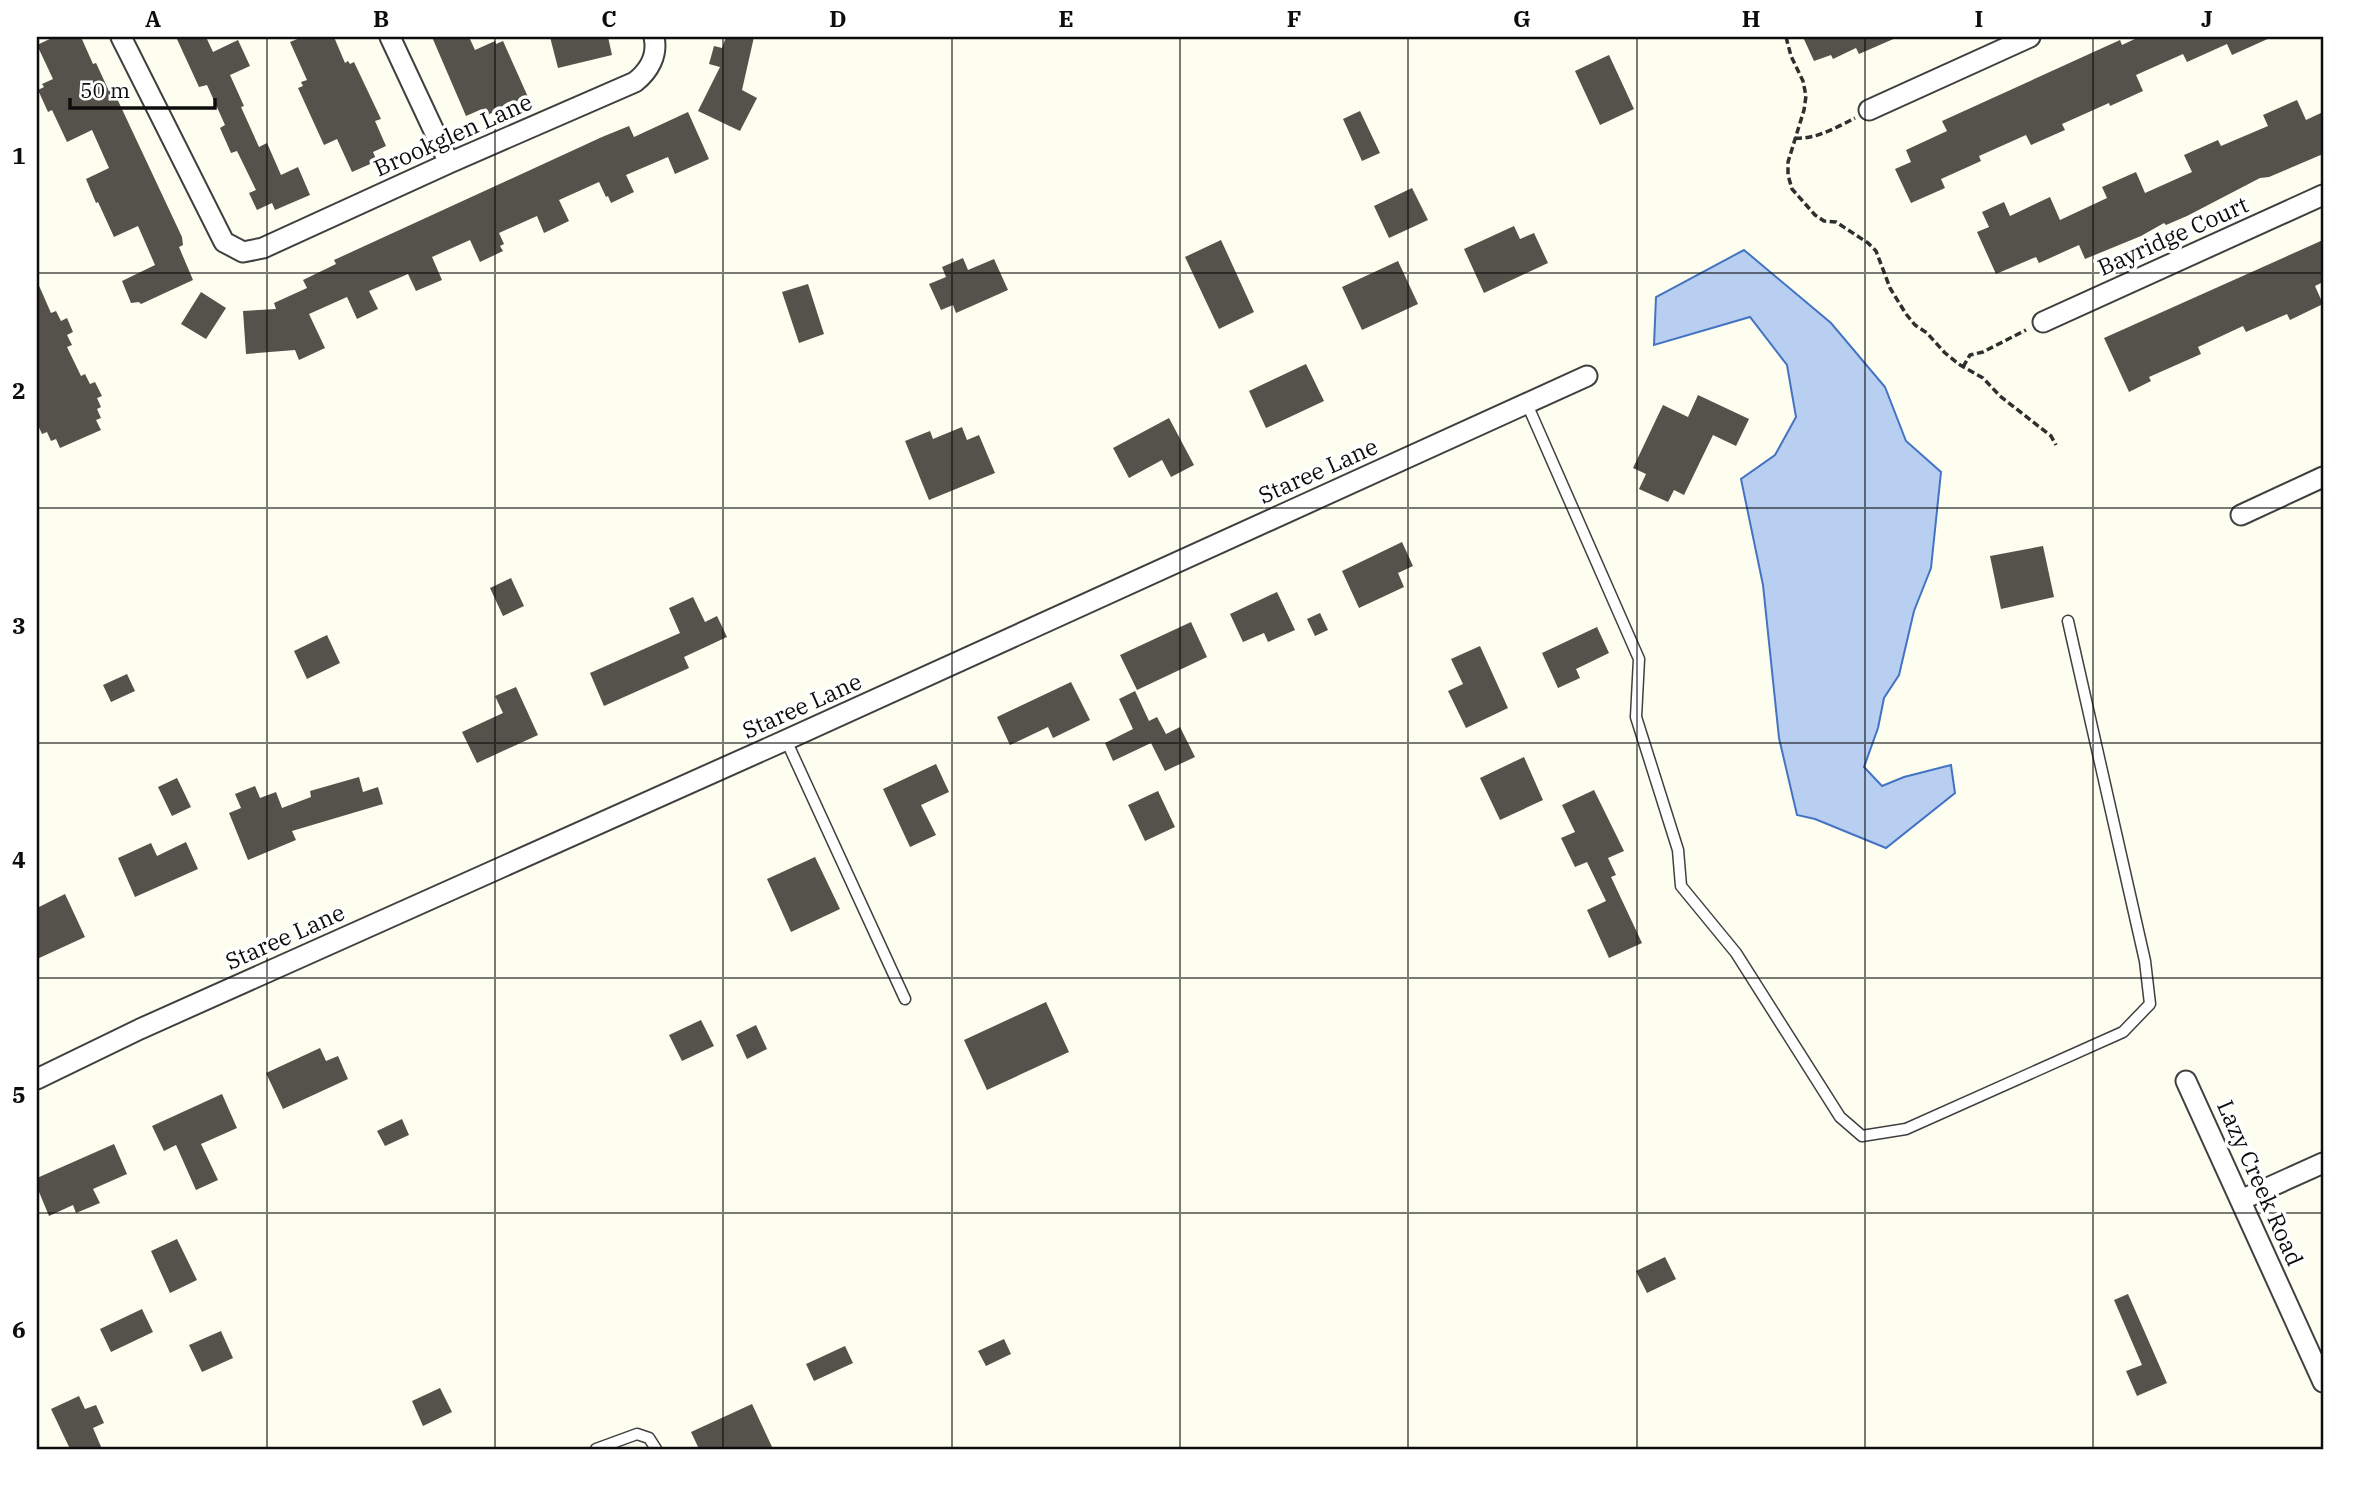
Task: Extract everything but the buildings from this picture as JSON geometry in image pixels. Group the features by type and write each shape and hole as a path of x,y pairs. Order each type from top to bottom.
{"street":[{"name":"Brookglen Lane","path":"121,37 224,242 243,252 262,248 635,82 643,76 652,60 656,44 654,37"},
{"path":"390,37 449,163"},
{"path":"1869,110 2030,37"},
{"name":"Bayridge Court","path":"2043,322 2323,195"},
{"name":"Staree Lane","path":"37,1079 147,1026 786,740 1587,376"},
{"path":"2241,516 2323,477"},
{"name":"Lazy Creek Road","path":"2186,1081 2323,1382"},
{"path":"2241,1200 2323,1163"}],"lane":[{"path":"1527,404 1639,659 1636,717 1678,850 1681,886 1736,953 1840,1117 1862,1136 1906,1129 2123,1032 2150,1004 2145,961 2068,621"},
{"path":"786,740 905,999"},
{"path":"596,1449 637,1434 649,1438 656,1449"}],"path":[{"path":"1786,37 1806,96 1788,162 1792,189 1815,215 1836,222 1868,243 1876,251 1890,288 1906,314 1945,353 1983,378 2000,396 2051,436 2056,445"},
{"path":"1795,138 1802,139 1820,133 1869,110"},
{"path":"1964,367 1970,355 1983,352 2043,322"}],"water":[{"path":"1744,250 1831,323 1885,387 1906,441 1941,472 1931,568 1914,611 1899,675 1884,698 1878,728 1864,767 1882,786 1904,777 1951,765 1955,793 1886,848 1815,819 1797,815 1779,738 1763,585 1741,479 1775,455 1796,417 1787,365 1750,317 1654,345 1656,297"}]}
